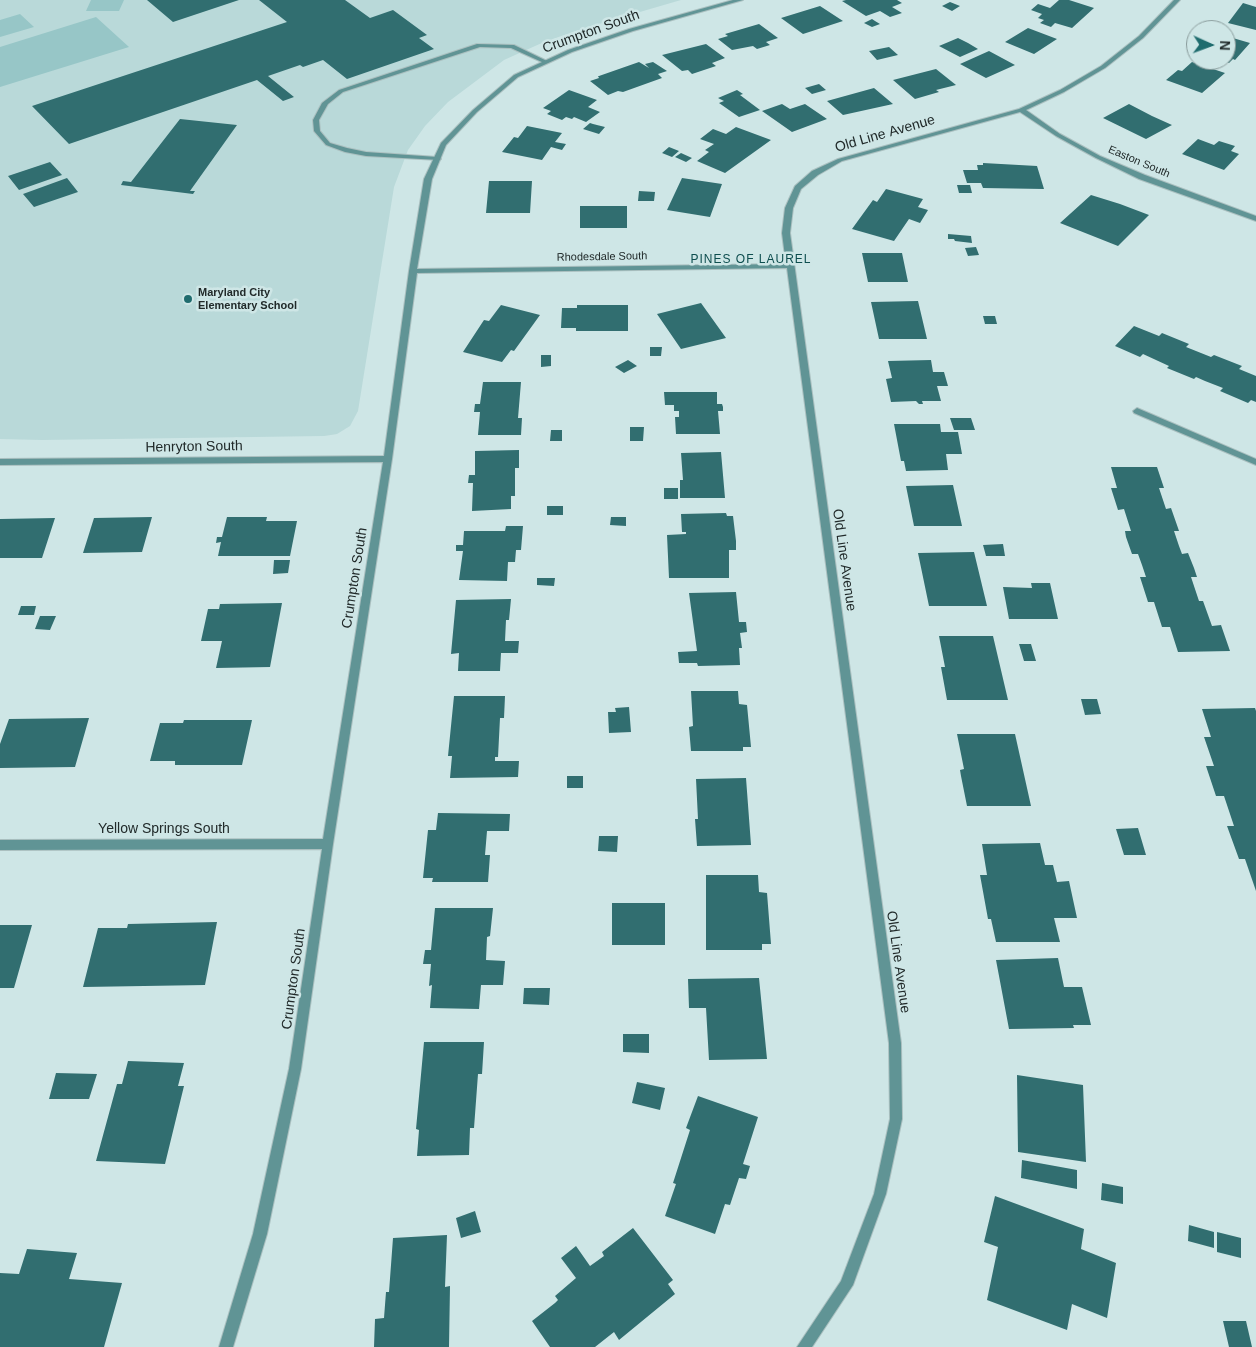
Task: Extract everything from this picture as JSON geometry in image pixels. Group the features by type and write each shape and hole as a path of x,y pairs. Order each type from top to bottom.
{"street":[{"name":"Crumpton South","path":"226,1347 260,1234 295,1069 388,459 413,271 428,180 443,144 474,111 516,76 570,51 631,30 740,0"},
{"name":"Old Line Avenue","path":"804,1347 846,1285 880,1194 896,1119 895,1044 790,266 786,233 789,208 798,188 815,173 840,160 1021,110 1062,91 1103,67 1141,36 1177,0"},
{"path":"437,158 366,154 345,150 328,144 317,131 316,120 325,103 341,91 479,45 512,46 546,62"},
{"name":"Easton South","path":"1021,110 1058,135 1116,165 1142,177 1256,219"},
{"name":"Rhodesdale South","path":"413,271 790,266"},
{"path":"1137,411 1256,462"},
{"name":"Henryton South","path":"0,462 388,459"},
{"name":"Yellow Springs South","path":"0,845 328,844"}],"shaded area":[{"name":"Maryland City Elementary School","path":"0,0 681,0 585,28 544,42 504,60 448,102 425,126 408,150 394,187 358,411 350,426 337,434 324,436 42,440 0,439"},
{"path":"91,0 124,0 119,11 86,11"},
{"path":"20,14 34,27 0,37 0,20"},
{"path":"96,17 129,47 0,87 0,47"}],"building":[{"path":"147,0 239,0 173,22"},
{"path":"259,0 345,0 370,18 393,10 427,35 419,38 434,49 347,79 323,60 303,67 300,65 268,76 294,97 283,101 257,80 69,144 32,106 287,22"},
{"path":"897,0 902,3 892,7 902,13 890,17 880,11 866,16 842,1"},
{"path":"1059,0 1069,0 1094,8 1072,28 1055,23 1051,27 1040,23 1044,20 1038,18 1042,14 1031,10 1038,4 1050,8"},
{"path":"950,2 960,6 952,11 942,6"},
{"path":"1243,3 1256,7 1256,30 1236,25 1236,20 1230,20"},
{"path":"820,6 843,21 803,34 781,18"},
{"path":"872,19 880,24 872,27 864,23"},
{"path":"759,24 778,38 766,42 770,45 757,49 753,46 732,50 718,39 728,36 725,34"},
{"path":"1028,28 1057,39 1034,54 1005,42"},
{"path":"958,38 978,49 960,57 939,46"},
{"path":"1236,39 1250,43 1236,59"},
{"path":"706,44 725,58 712,63 716,66 692,74 688,70 682,71 662,55"},
{"path":"889,47 898,55 877,60 869,51"},
{"path":"989,51 1015,65 986,78 960,64"},
{"path":"639,62 649,68 645,64 653,62 667,71 658,74 662,78 623,92 618,91 608,95 590,81 599,78 598,76"},
{"path":"1186,67 1186,70 1216,70 1225,73 1202,93 1166,80 1178,70 1182,71"},
{"path":"936,69 956,85 936,90 939,92 915,99 893,80"},
{"path":"819,84 826,90 812,94 805,88"},
{"path":"874,88 893,104 843,115 827,101"},
{"path":"569,90 597,100 588,107 600,112 586,122 574,117 572,119 566,117 562,120 547,114 551,111 543,108"},
{"path":"737,90 743,94 740,95 760,110 739,117 719,103 724,101 718,98"},
{"path":"782,104 790,109 805,104 827,119 792,132 762,111"},
{"path":"1129,104 1172,125 1146,139 1103,118"},
{"path":"180,119 237,125 190,191 195,191 193,194 121,185 123,181 131,182"},
{"path":"590,123 605,127 599,134 583,129"},
{"path":"527,126 562,133 555,142 566,144 562,150 551,147 542,160 502,152 514,137 518,138"},
{"path":"736,127 771,140 725,173 697,161 709,152 705,150 714,144 700,139 713,129 726,134"},
{"path":"1198,139 1214,145 1219,141 1235,146 1231,151 1239,154 1224,170 1182,154"},
{"path":"669,147 679,151 672,157 662,153"},
{"path":"681,153 692,158 686,162 675,157"},
{"path":"50,162 62,175 19,190 8,176"},
{"path":"983,163 1037,166 1044,189 983,188 981,183 967,183 963,170 978,170 977,165 983,165"},
{"path":"67,178 78,192 34,207 23,194"},
{"path":"682,178 722,184 710,217 667,210"},
{"path":"489,181 532,181 530,213 486,213"},
{"path":"957,185 970,185 972,193 959,193"},
{"path":"886,189 923,199 918,207 928,210 920,223 909,219 894,241 852,229 873,200 877,202"},
{"path":"639,191 655,192 654,201 638,201"},
{"path":"1091,195 1149,215 1118,246 1060,223"},
{"path":"580,206 627,206 627,228 580,228"},
{"path":"948,234 971,236 972,243 948,239"},
{"path":"976,247 979,255 968,256 965,248"},
{"path":"862,253 902,253 908,282 868,282"},
{"path":"918,301 927,339 879,339 871,302"},
{"path":"701,303 726,338 681,349 657,314"},
{"path":"501,305 540,315 514,351 511,350 502,362 463,352 484,320 489,321"},
{"path":"577,305 628,305 628,331 576,331 576,328 561,328 562,308 577,308"},
{"path":"983,316 995,316 997,324 985,324"},
{"path":"1134,326 1159,336 1162,333 1189,344 1186,347 1242,366 1239,369 1256,376 1256,402 1251,400 1248,403 1220,391 1223,388 1167,368 1169,366 1143,354 1140,357 1115,346"},
{"path":"650,347 662,347 661,356 650,356"},
{"path":"541,355 551,355 551,366 541,367"},
{"path":"628,360 637,366 624,373 615,367"},
{"path":"931,360 933,372 944,372 948,386 937,386 941,401 922,401 923,404 919,404 916,401 891,402 886,379 892,378 888,361"},
{"path":"483,382 521,382 518,418 522,418 521,435 478,435 480,412 474,412 475,404 480,404"},
{"path":"664,392 717,392 717,404 722,404 723,407 723,411 718,411 720,434 676,434 675,417 679,417 679,411 674,411 674,405 665,405"},
{"path":"950,418 971,418 975,430 954,430"},
{"path":"894,424 940,424 941,432 958,432 962,454 946,454 948,470 906,471 904,461 901,461"},
{"path":"630,427 644,427 643,441 630,441"},
{"path":"551,430 562,430 562,441 550,441"},
{"path":"519,450 519,468 515,468 515,496 511,496 511,509 472,511 473,483 468,483 469,475 475,475 475,451"},
{"path":"721,452 725,498 680,498 680,480 683,480 681,453"},
{"path":"1111,467 1157,467 1164,488 1159,488 1166,509 1171,508 1179,531 1174,531 1179,546 1182,554 1188,553 1197,577 1191,577 1199,601 1203,601 1212,626 1221,625 1230,651 1178,652 1170,627 1162,627 1154,602 1148,602 1140,577 1146,577 1142,565 1138,554 1132,554 1126,537 1125,531 1131,531 1124,509 1118,510 1111,488 1117,488"},
{"path":"953,485 962,526 914,526 906,486"},
{"path":"664,488 678,488 678,499 664,499"},
{"path":"547,506 563,506 563,515 547,515"},
{"path":"726,513 727,516 733,516 736,541 736,550 729,550 729,578 669,578 667,535 686,534 686,532 682,532 681,514"},
{"path":"152,517 142,552 83,553 94,518"},
{"path":"227,517 267,517 266,521 297,521 290,556 218,556 221,542 216,543 217,537 222,537"},
{"path":"611,517 626,517 626,526 610,525"},
{"path":"55,518 42,558 0,558 0,519"},
{"path":"506,526 523,526 521,550 516,550 515,562 508,562 507,581 459,580 463,551 456,551 456,545 463,545 464,531 505,531"},
{"path":"1003,544 1005,556 986,556 983,545"},
{"path":"974,552 987,606 929,606 918,553"},
{"path":"274,560 290,560 288,573 273,574"},
{"path":"537,578 555,578 554,586 537,585"},
{"path":"1031,583 1050,583 1058,619 1009,619 1003,587 1032,588"},
{"path":"736,592 739,622 746,622 747,632 740,633 742,648 739,648 740,665 698,666 697,663 679,663 678,652 697,651 689,593"},
{"path":"511,599 509,620 506,620 505,641 519,641 518,653 501,653 500,671 458,671 459,653 451,654 456,600"},
{"path":"282,603 270,667 216,668 222,641 201,641 208,609 219,609 220,604"},
{"path":"21,606 36,606 34,615 18,615"},
{"path":"40,616 56,616 50,630 35,629"},
{"path":"939,636 993,636 1008,700 947,700 941,667 945,667"},
{"path":"1019,644 1031,644 1036,661 1024,661"},
{"path":"691,691 738,691 739,704 747,705 751,747 743,747 743,751 691,751 689,727 693,726"},
{"path":"454,696 505,696 504,718 500,718 498,757 495,757 495,761 519,761 518,777 450,778 452,756 448,756"},
{"path":"1081,699 1097,699 1101,714 1085,715"},
{"path":"629,707 631,732 609,733 608,712 616,712 615,708"},
{"path":"1255,708 1256,891 1245,859 1239,859 1227,826 1234,826 1224,796 1216,796 1206,766 1214,766 1204,737 1211,737 1202,709"},
{"path":"89,718 75,767 0,768 0,744 9,719"},
{"path":"184,720 252,720 242,765 175,765 175,761 150,761 160,723 183,723"},
{"path":"957,734 1015,734 1031,806 967,806 960,770 964,769"},
{"path":"567,776 583,776 583,788 567,788"},
{"path":"746,778 751,845 697,846 695,819 698,819 696,779"},
{"path":"438,813 510,814 509,831 487,831 485,855 490,855 488,882 432,882 433,878 423,878 428,830 436,830"},
{"path":"1138,828 1146,855 1124,855 1116,829"},
{"path":"599,836 618,836 617,852 598,851"},
{"path":"1040,843 1045,865 1053,865 1057,882 1069,881 1077,918 1054,918 1060,942 996,942 991,919 988,919 980,875 987,875 982,844"},
{"path":"706,875 758,875 759,892 767,893 771,944 762,944 762,950 706,950"},
{"path":"612,903 665,903 665,945 612,945"},
{"path":"435,908 493,908 490,936 487,937 486,960 505,961 503,985 481,985 479,1009 430,1008 431,964 423,964 425,950 431,950"},
{"path":"217,922 205,985 83,987 98,928 127,928 128,924"},
{"path":"0,925 32,925 14,988 0,988"},
{"path":"1058,958 1064,987 1082,987 1091,1025 1073,1025 1074,1028 1009,1029 996,960"},
{"path":"759,978 767,1059 709,1060 706,1008 689,1008 688,979"},
{"path":"524,988 550,988 549,1005 523,1004"},
{"path":"623,1034 649,1034 649,1053 623,1052"},
{"path":"424,1042 484,1042 482,1074 478,1074 474,1128 470,1128 469,1155 417,1156 419,1130 416,1129"},
{"path":"128,1061 184,1063 178,1086 184,1086 165,1164 96,1161 117,1084 122,1084"},
{"path":"56,1073 97,1074 89,1099 49,1099"},
{"path":"1017,1075 1083,1085 1086,1162 1018,1152"},
{"path":"637,1082 665,1088 660,1110 632,1103"},
{"path":"698,1096 758,1117 743,1164 750,1166 746,1179 739,1178 730,1205 725,1204 715,1234 665,1216 676,1184 673,1183 690,1130 686,1128"},
{"path":"1022,1160 1077,1170 1077,1189 1021,1178"},
{"path":"1102,1183 1123,1187 1123,1204 1101,1200"},
{"path":"995,1196 1084,1229 1081,1249 1116,1263 1107,1318 1072,1304 1067,1330 987,1300 998,1247 984,1242"},
{"path":"475,1211 481,1232 461,1238 456,1218"},
{"path":"1189,1225 1214,1232 1214,1248 1188,1241"},
{"path":"633,1228 673,1280 668,1284 675,1294 619,1340 614,1332 595,1347 550,1347 532,1321 555,1303 558,1300 555,1296 576,1278 561,1258 576,1246 590,1266 604,1256 602,1252"},
{"path":"1217,1232 1241,1238 1241,1258 1217,1252"},
{"path":"447,1235 445,1287 450,1286 449,1347 374,1347 375,1319 384,1318 386,1292 389,1292 393,1238"},
{"path":"27,1249 77,1253 69,1279 122,1283 104,1347 0,1347 0,1273 19,1274"},
{"path":"1223,1321 1246,1321 1252,1347 1229,1347"}],"place":[{"name":"Maryland City Elementary School","path":"188,299"}],"district":[{"name":"PINES OF LAUREL","path":"751,260"}]}
